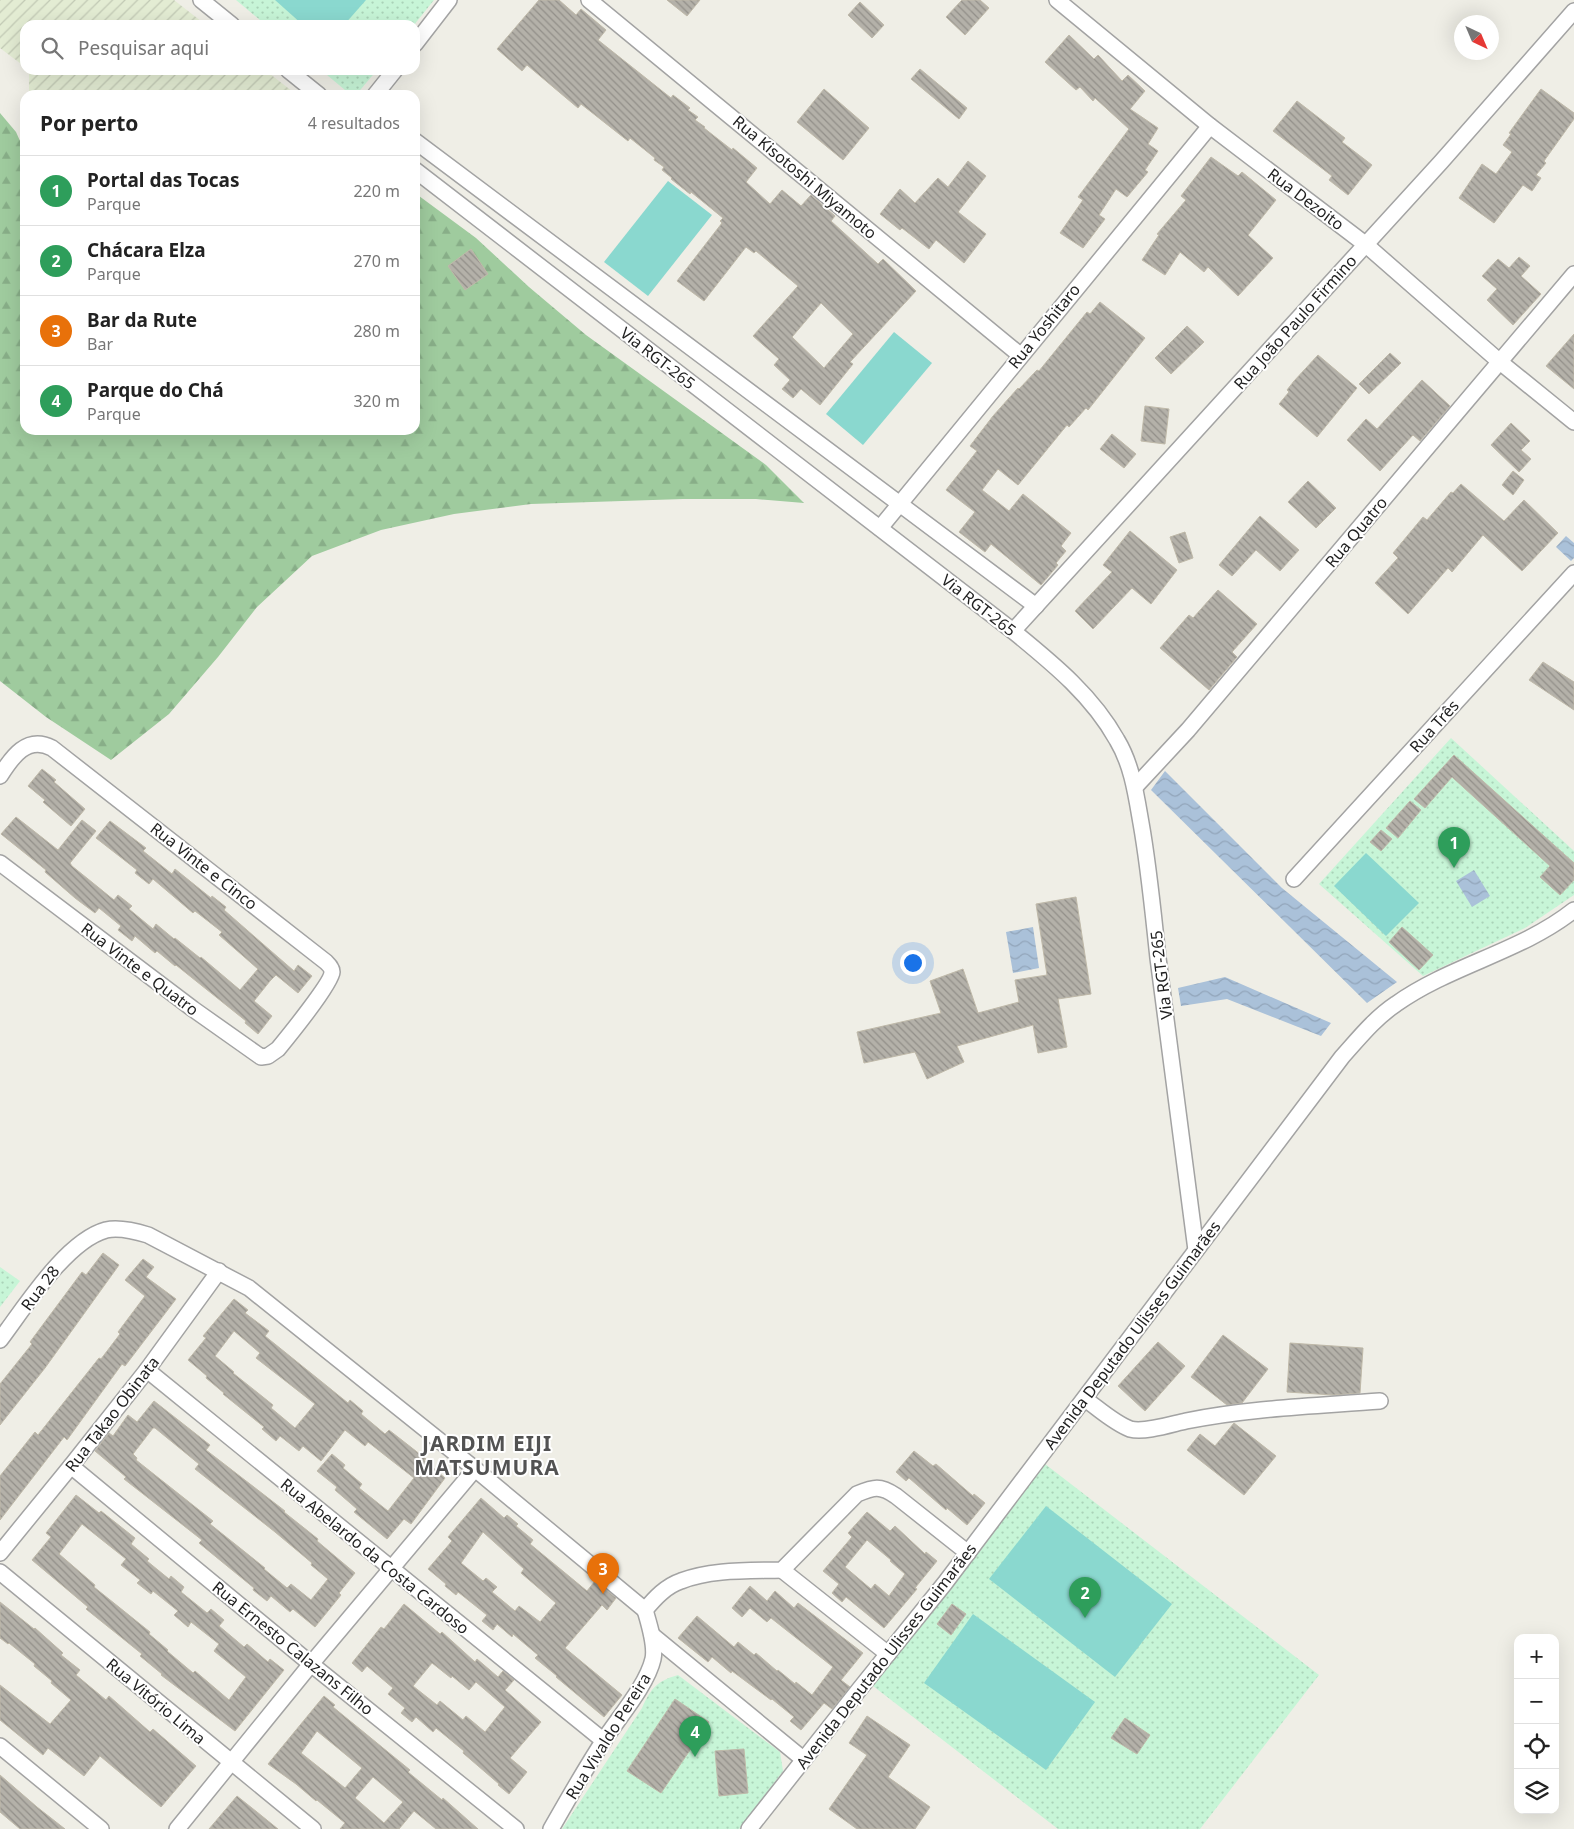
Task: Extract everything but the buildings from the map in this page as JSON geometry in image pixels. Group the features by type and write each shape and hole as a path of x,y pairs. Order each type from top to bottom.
{"street":[{"path":"201,0 226,20"},
{"path":"420,38 449,0"},
{"name":"Rua Kisotoshi Miyamoto","path":"589,0 1020,355"},
{"name":"Rua Dezoito","path":"1068,3 1210,126 1365,244 1500,362 1574,422"},
{"name":"Rua João Paulo Firmino","path":"1013,631 1441,162 1574,11"},
{"path":"294,75 313,90"},
{"path":"379,90 391,75"},
{"name":"Rua Yoshitaro","path":"880,528 1020,355 1210,126"},
{"path":"420,145 901,503 1036,606"},
{"name":"Via RGT-265","path":"420,174 1013,631 1083,693 1104,720 1120,747 1135,787 1149,871 1158,956 1196,1250"},
{"name":"Rua Quatro","path":"1135,787 1188,730 1574,274"},
{"name":"Rua Três","path":"1294,880 1574,573"},
{"name":"Rua Vinte e Cinco","path":"0,774 25,746 42,744 52,748 326,962 331,970 330,979 281,1045"},
{"name":"Rua Vinte e Quatro","path":"0,863 254,1054 265,1058 281,1045"},
{"name":"Avenida Deputado Ulisses Guimarães","path":"749,1829 968,1553 1342,1057 1372,1024 1396,1004 1421,988 1531,937 1574,910"},
{"name":"Rua 28","path":"0,1340 61,1260 85,1239 107,1230 131,1230 148,1235 249,1288 475,1469 645,1610"},
{"name":"Rua Takao Obinata","path":"0,1553 147,1370 219,1271"},
{"name":"Rua Abelardo da Costa Cardoso","path":"147,1370 604,1741"},
{"path":"1085,1399 1115,1421 1132,1429 1150,1429 1192,1420 1250,1412 1380,1401"},
{"name":"Rua Ernesto Calazans Filho","path":"71,1466 310,1664 516,1829"},
{"path":"177,1829 310,1664 475,1469"},
{"path":"782,1570 857,1494 871,1488 884,1488 896,1496 968,1553"},
{"path":"645,1610 664,1590 681,1581 716,1572 782,1570 888,1654"},
{"name":"Rua Vitório Lima","path":"0,1572 313,1829"},
{"name":"Rua Vivaldo Pereira","path":"551,1829 651,1667 654,1656 652,1635 645,1610"},
{"path":"652,1635 804,1759"},
{"path":"0,1746 101,1829"}],"green space":[{"path":"0,0 174,0 200,20 20,20 20,63 0,48"},
{"path":"236,0 434,0 418,20 260,20"},
{"path":"29,75 271,75 291,90 29,90"},
{"path":"327,75 373,75 360,90 345,90"},
{"path":"0,113 16,132 20,141 20,435 420,435 420,197 476,238 529,287 586,335 766,465 804,503 756,499 683,499 531,504 454,514 381,530 312,556 257,607 218,657 169,714 111,760 46,717 0,681"},
{"path":"1451,738 1574,851 1574,895 1525,928 1423,976 1319,884"},
{"path":"0,1267 20,1281 0,1307"},
{"path":"1045,1464 1319,1675 1200,1829 1058,1829 873,1686"},
{"path":"678,1675 780,1752 783,1771 739,1829 562,1829 642,1708 648,1695 660,1683"}],"shaded area":[{"path":"275,0 366,0 348,20 297,20"},
{"path":"668,181 712,215 648,296 604,262"},
{"path":"894,332 932,363 863,445 826,414"},
{"path":"1366,853 1419,903 1386,936 1334,886"},
{"path":"1046,1506 1172,1604 1115,1677 989,1579"},
{"path":"973,1614 1095,1702 1046,1770 924,1683"}],"water":[{"path":"1566,536 1574,543 1574,558 1571,561 1556,547"},
{"path":"1165,771 1282,888 1397,982 1367,1003 1151,790"},
{"path":"1474,870 1490,896 1472,907 1456,881"},
{"path":"1033,927 1039,968 1013,973 1006,932"},
{"path":"1225,977 1331,1023 1321,1036 1227,999 1181,1006 1178,988"}],"place":[{"name":"Portal das Tocas","path":"1454,868"},
{"name":"Bar da Rute","path":"603,1594"},
{"name":"Chácara Elza","path":"1085,1618"},
{"name":"Parque do Chá","path":"695,1757"}],"district":[{"name":"JARDIM EIJI MATSUMURA","path":"487,1456"}]}
